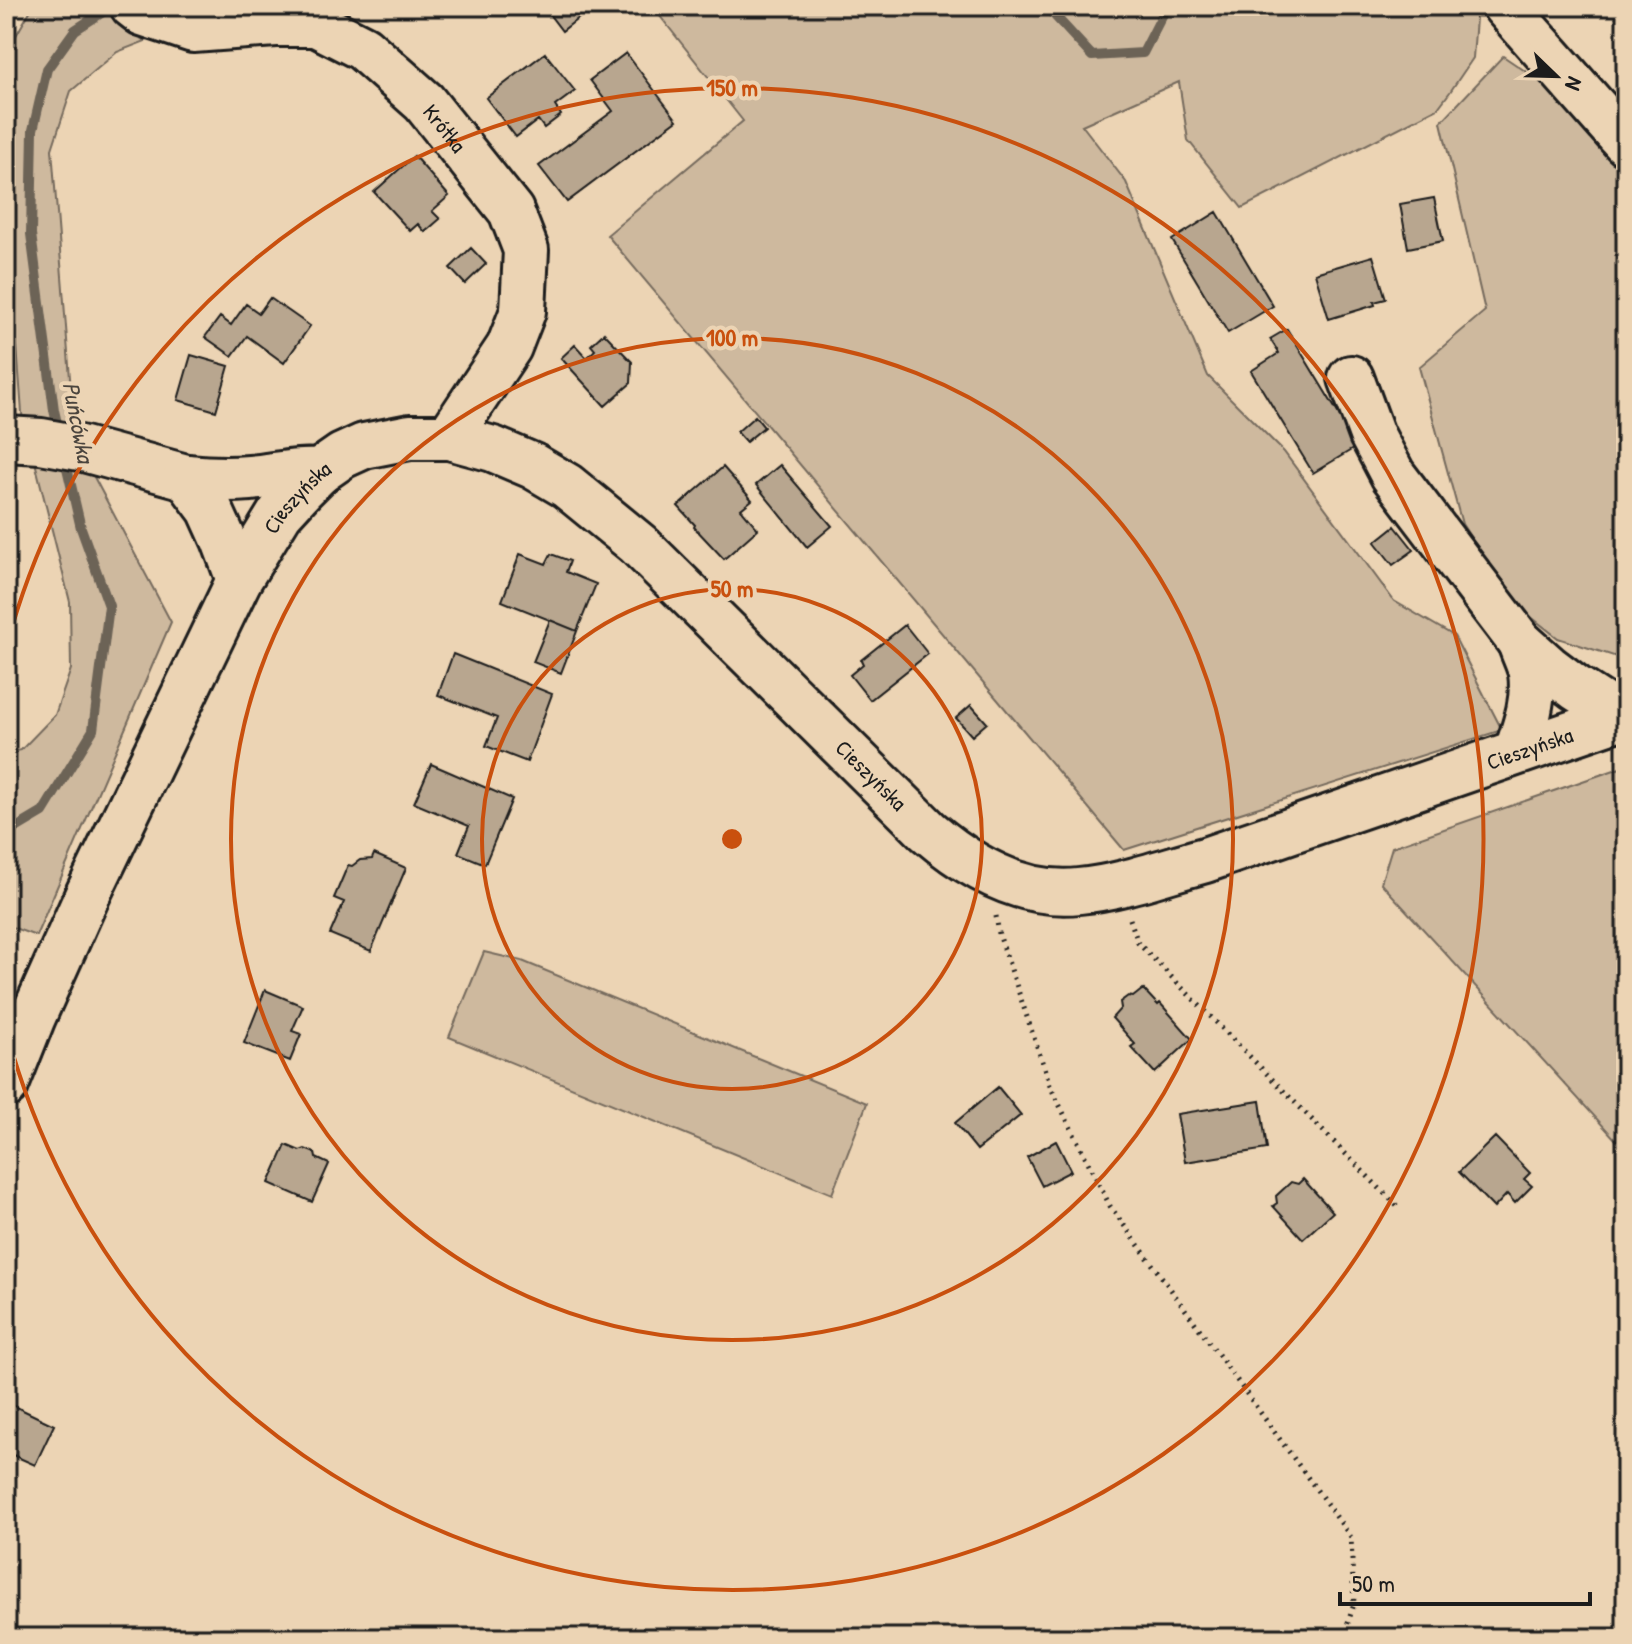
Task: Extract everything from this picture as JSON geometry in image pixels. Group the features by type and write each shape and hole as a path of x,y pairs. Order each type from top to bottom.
{"street":[{"path":"1505,6 1626,143"},
{"name":"Krótka","path":"137,10 193,30 316,24 363,48 424,102 511,211 526,250 523,311 509,347 449,437"},
{"path":"1351,378 1372,435 1393,475 1520,642 1576,688 1623,716"},
{"name":"Cieszyńska","path":"6,1085 87,896 239,580 280,513 319,472 364,446 410,437 449,437 493,449 533,466 567,486 638,544 928,831 974,866 1020,885 1047,891 1078,892 1205,860 1623,716"},
{"path":"42,442 186,477 250,478 297,470 319,472"},
{"path":"186,477 210,509 239,580"},
{"path":"1517,751 1529,714 1531,673 1520,642"}],"path":[{"path":"995,875 993,902 999,934 1051,1088 1110,1206 1351,1537 1354,1604 1343,1638"},
{"path":"1116,884 1138,943 1397,1206"}],"shaded area":[{"path":"33,6 252,6 222,11 117,52 71,91 52,149 74,429 23,426 13,292 6,266 6,53"},
{"path":"652,6 1468,6 1476,18 1473,58 1438,108 1242,208 1188,140 1179,82 1082,125 1126,182 1208,376 1284,452 1394,601 1454,636 1502,730 1124,850 607,235 743,121"},
{"path":"1503,56 1586,112 1626,159 1626,660 1558,638 1512,602 1462,524 1419,367 1485,311 1441,122"},
{"path":"33,454 86,462 171,622 36,936 6,925 6,753 21,750 55,715 71,669 70,602"},
{"path":"1626,766 1626,1151 1381,883 1392,847"},
{"path":"484,952 522,961 867,1103 832,1194 449,1037"}],"building":[{"path":"543,6 592,6 593,7 562,31"},
{"path":"545,53 575,91 555,106 561,115 544,128 538,120 516,137 486,98"},
{"path":"626,53 677,120 567,202 539,166 613,111 590,80"},
{"path":"414,156 449,196 432,211 440,219 425,232 418,224 410,231 374,192"},
{"path":"1434,198 1443,241 1408,248 1400,204"},
{"path":"1217,212 1273,306 1228,333 1172,240"},
{"path":"471,248 486,264 465,284 450,268"},
{"path":"1373,256 1386,299 1329,319 1315,273"},
{"path":"270,298 310,326 284,363 247,336 232,356 205,337 220,317 231,325 246,304 259,313"},
{"path":"1287,329 1358,446 1313,473 1251,371 1279,353 1270,339"},
{"path":"604,333 632,362 631,383 605,406 561,358 575,345 587,358 595,350 591,345"},
{"path":"191,355 229,366 216,411 178,400"},
{"path":"755,416 764,427 746,442 737,432"},
{"path":"780,465 832,526 807,547 756,485"},
{"path":"723,467 752,500 741,509 758,529 724,559 678,506"},
{"path":"1395,526 1414,550 1393,565 1375,542"},
{"path":"520,554 546,564 551,554 570,561 566,572 596,584 577,631 502,601"},
{"path":"550,620 577,631 561,673 533,662"},
{"path":"905,625 928,654 870,700 850,675 863,664 861,660"},
{"path":"453,654 552,694 527,762 486,746 497,718 438,695"},
{"path":"971,705 987,723 972,736 956,718"},
{"path":"431,764 512,799 485,864 458,853 469,826 414,803"},
{"path":"374,854 406,868 371,951 330,934 344,902 334,898 348,865 372,859"},
{"path":"1143,989 1192,1039 1155,1073 1131,1047 1135,1044 1112,1018 1121,1008 1120,1002"},
{"path":"265,990 303,1006 292,1031 301,1034 290,1061 244,1043"},
{"path":"998,1087 1021,1115 977,1150 955,1123"},
{"path":"1260,1101 1267,1149 1185,1162 1177,1114"},
{"path":"1495,1137 1530,1173 1524,1179 1532,1186 1515,1203 1507,1194 1494,1208 1459,1172"},
{"path":"1056,1141 1071,1171 1042,1186 1027,1157"},
{"path":"286,1145 315,1153 316,1158 329,1164 312,1202 269,1183"},
{"path":"1303,1179 1333,1212 1303,1239 1273,1206 1277,1203 1276,1196 1291,1182 1298,1184"},
{"path":"6,1402 54,1425 35,1465 6,1452"}],"waterway":[{"name":"Puńcówka","path":"59,432 31,234 33,130 47,69 75,30 112,6"},
{"name":"Puńcówka","path":"1046,6 1092,56 1143,53 1167,6"},
{"name":"Puńcówka","path":"6,834 43,812 93,730 109,606 81,528 64,455"}]}
